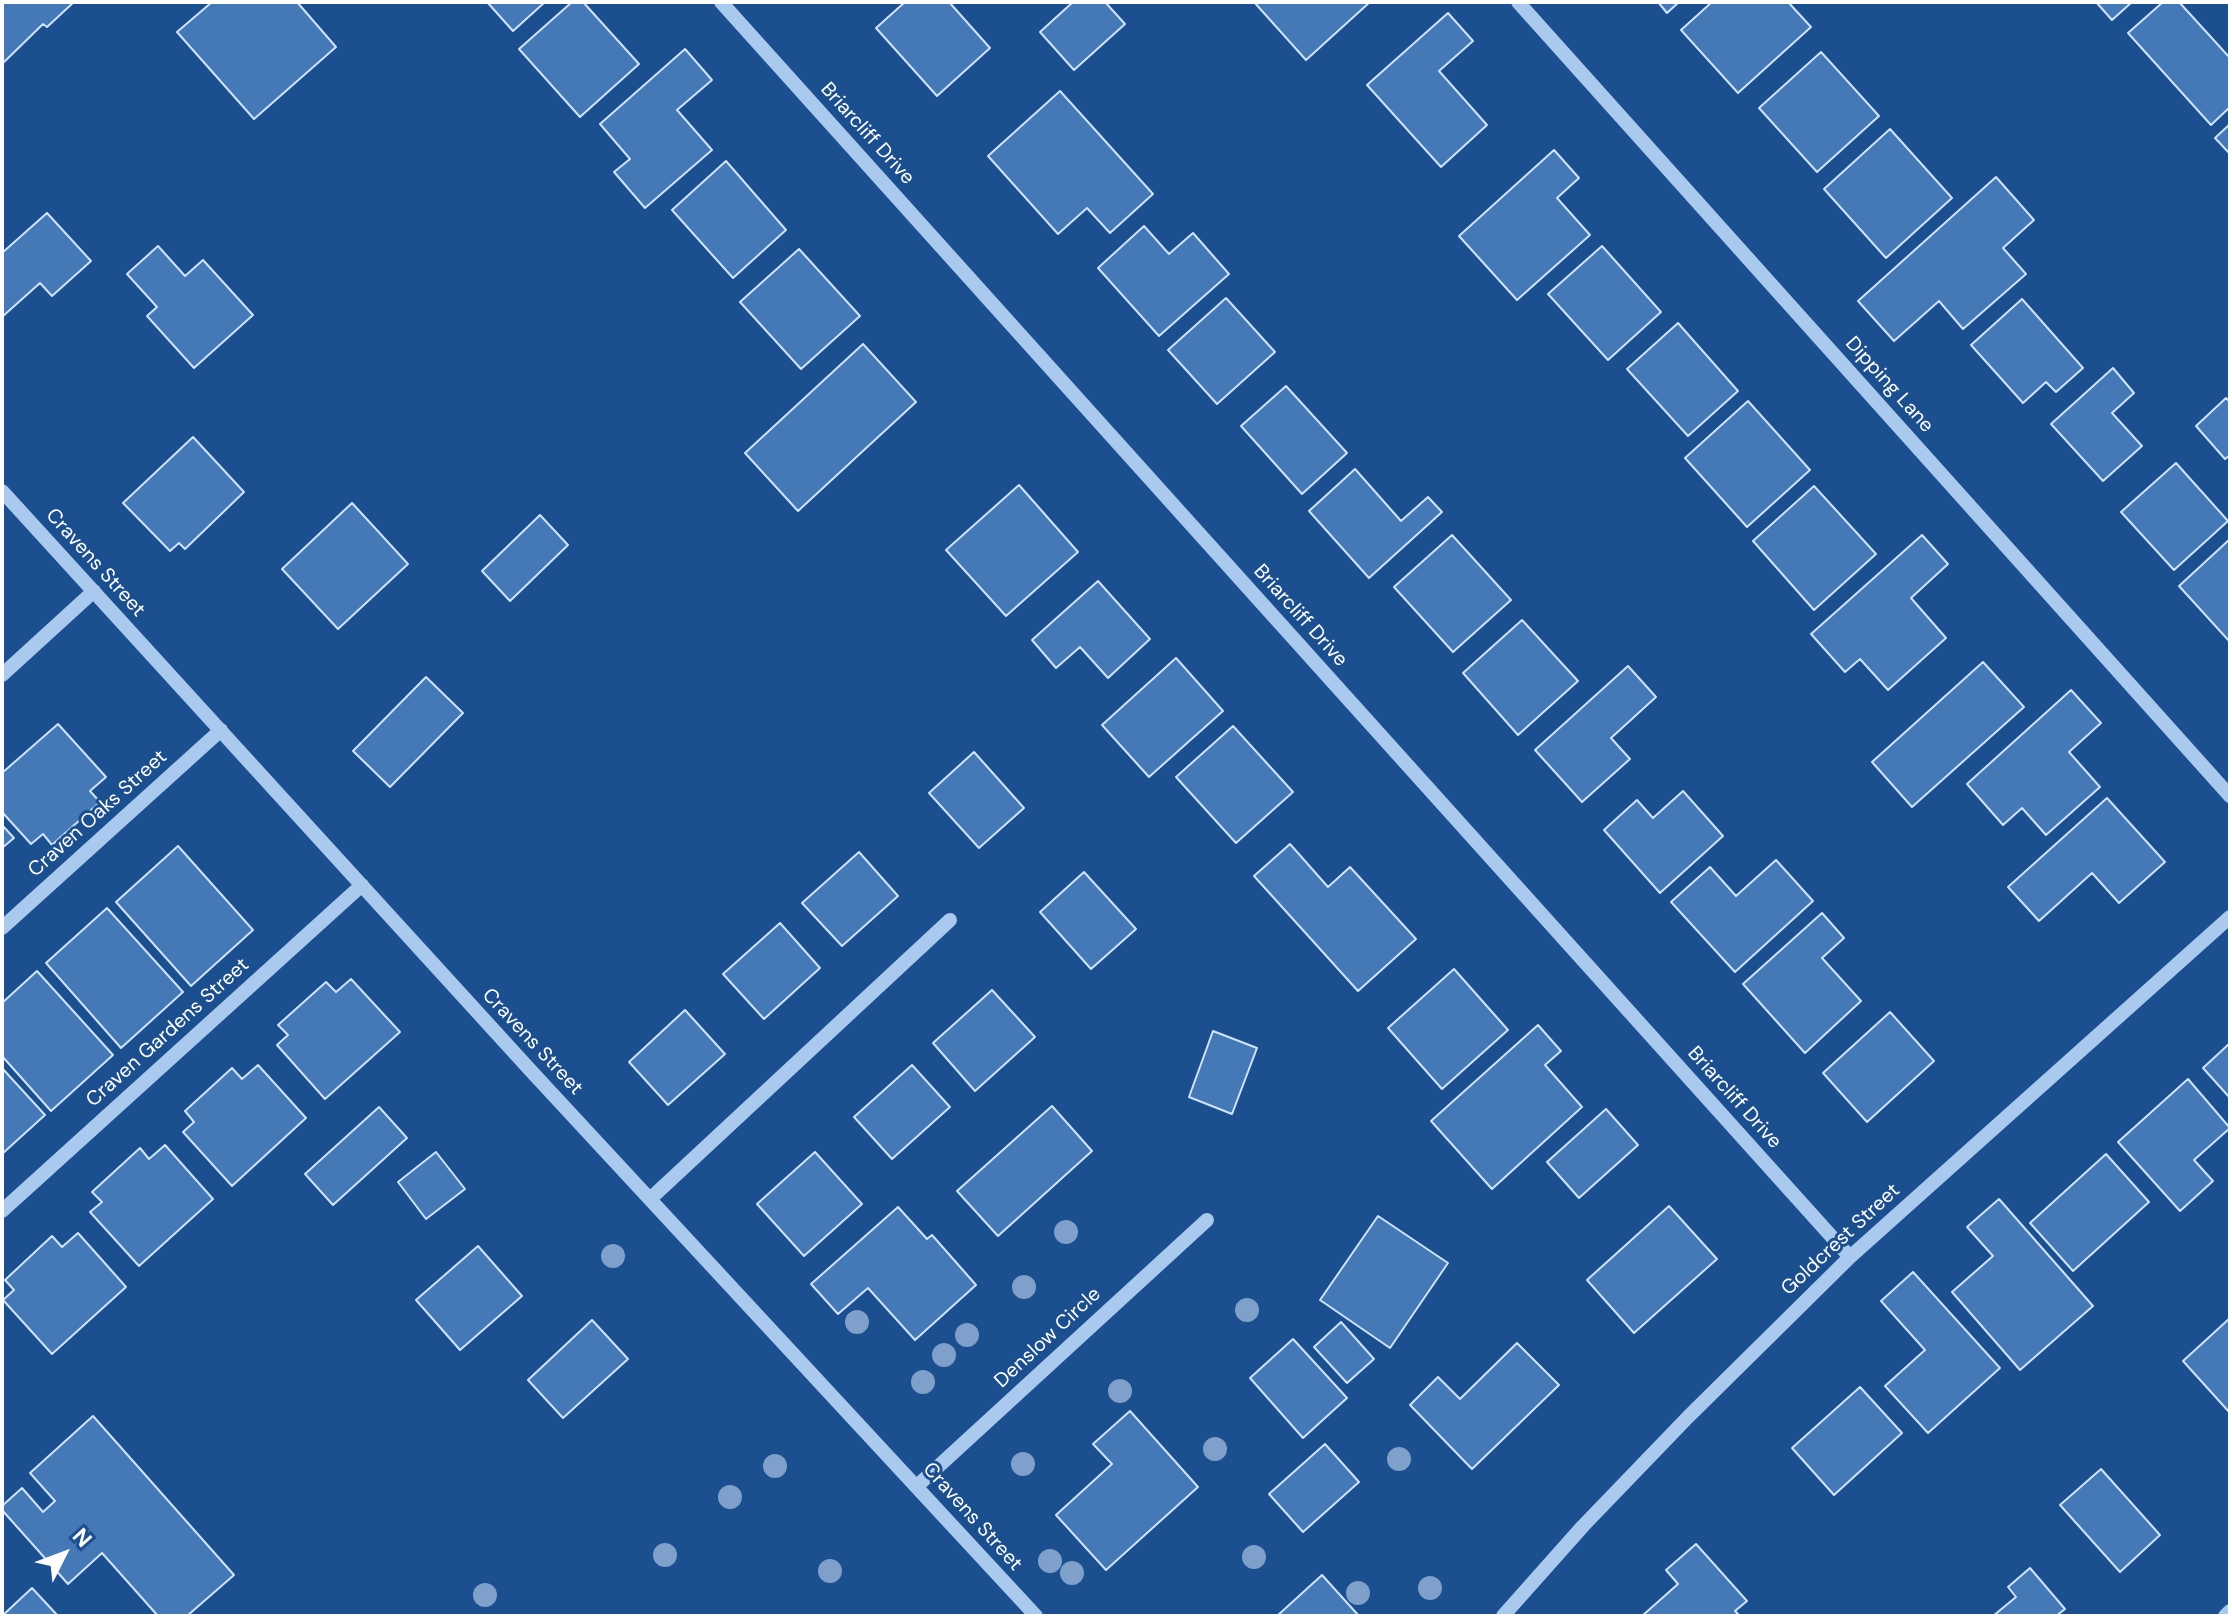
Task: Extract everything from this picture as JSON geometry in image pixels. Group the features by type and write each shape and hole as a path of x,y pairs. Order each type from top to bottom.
{"street":[{"name":"Briarcliff Drive","path":"721,2 1850,1257"},
{"name":"Dipping Lane","path":"1518,2 2230,796"},
{"name":"Cravens Street","path":"2,491 1036,1616"},
{"path":"2,675 94,591"},
{"name":"Craven Oaks Street","path":"2,928 221,730"},
{"name":"Craven Gardens Street","path":"2,1211 362,885"},
{"name":"Goldcrest Street","path":"1503,1616 1583,1526 1677,1428 1850,1257 2230,917"},
{"path":"650,1199 950,920"},
{"name":"Denslow Circle","path":"917,1486 1207,1220"},
{"path":"2225,1616 2230,1611"}],"building":[{"path":"2,2 74,2 47,27 43,24 2,64"},
{"path":"212,2 297,2 336,47 254,119 177,32"},
{"path":"487,2 545,2 513,31"},
{"path":"572,2 583,2 639,64 580,117 519,49"},
{"path":"905,2 949,2 990,48 937,96 876,28"},
{"path":"1073,2 1105,2 1125,24 1074,70 1040,32"},
{"path":"1254,2 1370,2 1306,60"},
{"path":"1658,2 1679,2 1667,13"},
{"path":"1712,2 1788,2 1811,27 1738,93 1681,30"},
{"path":"2096,2 2132,2 2112,20"},
{"path":"2163,2 2179,2 2230,58 2230,107 2211,125 2128,33"},
{"path":"1448,13 1473,41 1439,71 1487,125 1441,167 1367,85"},
{"path":"685,49 712,80 677,110 712,150 645,208 614,172 630,159 600,124"},
{"path":"1821,52 1879,116 1817,172 1759,108"},
{"path":"1060,91 1153,194 1110,233 1087,208 1058,234 988,156"},
{"path":"2230,124 2230,154 2215,138"},
{"path":"1890,129 1952,198 1886,258 1824,189"},
{"path":"1554,150 1579,178 1557,198 1590,235 1517,300 1459,236"},
{"path":"726,161 786,230 733,278 672,210"},
{"path":"1996,177 2034,220 2003,248 2026,274 1963,329 1939,301 1894,341 1858,301"},
{"path":"47,213 91,261 52,296 40,283 2,317 2,253"},
{"path":"1144,226 1169,254 1193,233 1229,274 1159,336 1098,268"},
{"path":"158,246 185,276 203,260 253,315 194,368 147,316 157,307 127,274"},
{"path":"1602,246 1661,312 1608,360 1548,294"},
{"path":"799,249 860,316 801,369 740,302"},
{"path":"1226,298 1275,352 1217,404 1168,350"},
{"path":"2022,299 2083,368 2056,392 2046,382 2023,403 1971,345"},
{"path":"1678,323 1738,391 1688,436 1627,369"},
{"path":"863,344 916,402 798,511 745,453"},
{"path":"2113,368 2134,393 2112,413 2142,446 2103,481 2051,424"},
{"path":"1286,386 1347,453 1302,494 1241,426"},
{"path":"2226,398 2230,402 2230,455 2225,459 2196,426"},
{"path":"1748,401 1810,470 1747,527 1685,458"},
{"path":"193,437 244,492 185,549 179,543 170,551 123,503"},
{"path":"2176,463 2228,521 2174,570 2121,512"},
{"path":"1355,469 1401,521 1428,497 1442,512 1369,578 1309,511"},
{"path":"1019,485 1078,552 1006,616 946,550"},
{"path":"1814,486 1876,554 1814,610 1753,541"},
{"path":"352,503 408,564 338,629 282,569"},
{"path":"540,515 568,545 510,601 482,571"},
{"path":"1452,535 1511,600 1453,652 1394,587"},
{"path":"1922,535 1948,564 1911,598 1946,638 1888,690 1860,659 1845,672 1811,634"},
{"path":"2230,539 2230,642 2179,586"},
{"path":"1098,581 1150,639 1108,678 1080,647 1056,668 1032,640"},
{"path":"1522,620 1578,681 1518,735 1463,673"},
{"path":"1176,658 1223,711 1149,777 1102,725"},
{"path":"1983,662 2024,707 1912,807 1872,762"},
{"path":"1628,666 1656,697 1611,738 1630,759 1582,802 1535,750"},
{"path":"426,677 463,713 390,787 353,751"},
{"path":"2071,690 2101,723 2069,752 2100,787 2046,835 2022,808 2003,825 1967,784"},
{"path":"58,724 106,777 90,791 100,802 52,845 43,834 31,844 2,812 2,773"},
{"path":"1233,726 1293,792 1236,843 1176,777"},
{"path":"974,752 1024,808 979,848 929,793"},
{"path":"1683,791 1723,836 1660,893 1604,830 1637,800 1653,818"},
{"path":"2107,798 2165,862 2119,903 2092,873 2039,921 2008,887"},
{"path":"2,825 14,838 2,848"},
{"path":"1290,844 1328,887 1350,867 1416,939 1358,991 1254,876"},
{"path":"178,846 253,930 191,986 116,902"},
{"path":"859,852 898,896 842,946 802,903"},
{"path":"1776,860 1813,901 1735,972 1671,902 1710,867 1736,896"},
{"path":"1084,872 1136,929 1091,969 1040,912"},
{"path":"107,908 183,992 121,1048 46,963"},
{"path":"1822,913 1844,938 1822,958 1861,1001 1805,1053 1743,984"},
{"path":"780,923 820,968 764,1019 723,974"},
{"path":"1454,969 1508,1030 1442,1089 1388,1028"},
{"path":"37,971 113,1055 51,1111 2,1056 2,1003"},
{"path":"351,979 400,1032 325,1099 277,1045 288,1035 278,1025 326,982 336,992"},
{"path":"992,990 1035,1037 975,1091 933,1043"},
{"path":"685,1010 725,1054 668,1105 629,1062"},
{"path":"1890,1012 1934,1061 1867,1122 1823,1073"},
{"path":"1538,1025 1561,1051 1545,1065 1582,1107 1492,1189 1431,1121"},
{"path":"1213,1031 1257,1048 1232,1114 1189,1097"},
{"path":"2230,1043 2230,1098 2203,1068"},
{"path":"258,1065 306,1118 232,1186 183,1132 194,1122 185,1111 232,1068 242,1079"},
{"path":"912,1065 950,1107 892,1159 854,1117"},
{"path":"2,1068 45,1115 2,1154"},
{"path":"2188,1079 2230,1128 2194,1160 2213,1181 2180,1211 2118,1142"},
{"path":"1052,1106 1092,1151 998,1236 957,1191"},
{"path":"379,1107 407,1138 333,1205 305,1174"},
{"path":"1606,1109 1638,1145 1579,1198 1547,1162"},
{"path":"165,1145 213,1199 139,1266 90,1212 102,1202 92,1192 140,1148 149,1159"},
{"path":"436,1152 465,1189 426,1219 398,1182"},
{"path":"815,1152 862,1204 804,1256 757,1204"},
{"path":"2106,1154 2149,1202 2073,1271 2030,1223"},
{"path":"1999,1199 2093,1306 2020,1370 1952,1292 1993,1256 1967,1227"},
{"path":"1669,1206 1717,1259 1634,1333 1587,1280"},
{"path":"898,1207 927,1239 932,1235 976,1285 915,1340 868,1288 838,1314 811,1284"},
{"path":"1378,1216 1448,1263 1390,1348 1320,1300"},
{"path":"78,1233 126,1287 52,1354 3,1300 14,1290 5,1280 52,1236 62,1247"},
{"path":"478,1246 522,1296 460,1350 416,1300"},
{"path":"1913,1272 2000,1368 1928,1433 1885,1386 1925,1350 1881,1301"},
{"path":"2230,1318 2230,1413 2183,1361"},
{"path":"592,1320 628,1359 563,1418 528,1380"},
{"path":"1341,1322 1374,1359 1347,1383 1314,1347"},
{"path":"1293,1339 1347,1398 1303,1438 1250,1378"},
{"path":"1517,1343 1559,1385 1472,1469 1410,1405 1438,1377 1460,1399"},
{"path":"1860,1387 1902,1433 1834,1495 1792,1448"},
{"path":"1130,1411 1198,1487 1106,1570 1056,1515 1112,1464 1093,1444"},
{"path":"93,1416 234,1575 187,1616 158,1616 102,1553 68,1584 2,1510 2,1506 22,1488 43,1512 55,1501 30,1473"},
{"path":"1325,1444 1359,1482 1303,1532 1269,1494"},
{"path":"2101,1469 2160,1535 2120,1572 2060,1505"},
{"path":"1696,1544 1747,1601 1735,1611 1740,1616 1642,1616 1678,1584 1666,1570"},
{"path":"2030,1568 2065,1609 2056,1616 1993,1616 2016,1597 2008,1587"},
{"path":"1322,1575 1359,1616 1277,1616"},
{"path":"32,1588 58,1616 2,1616"}]}
